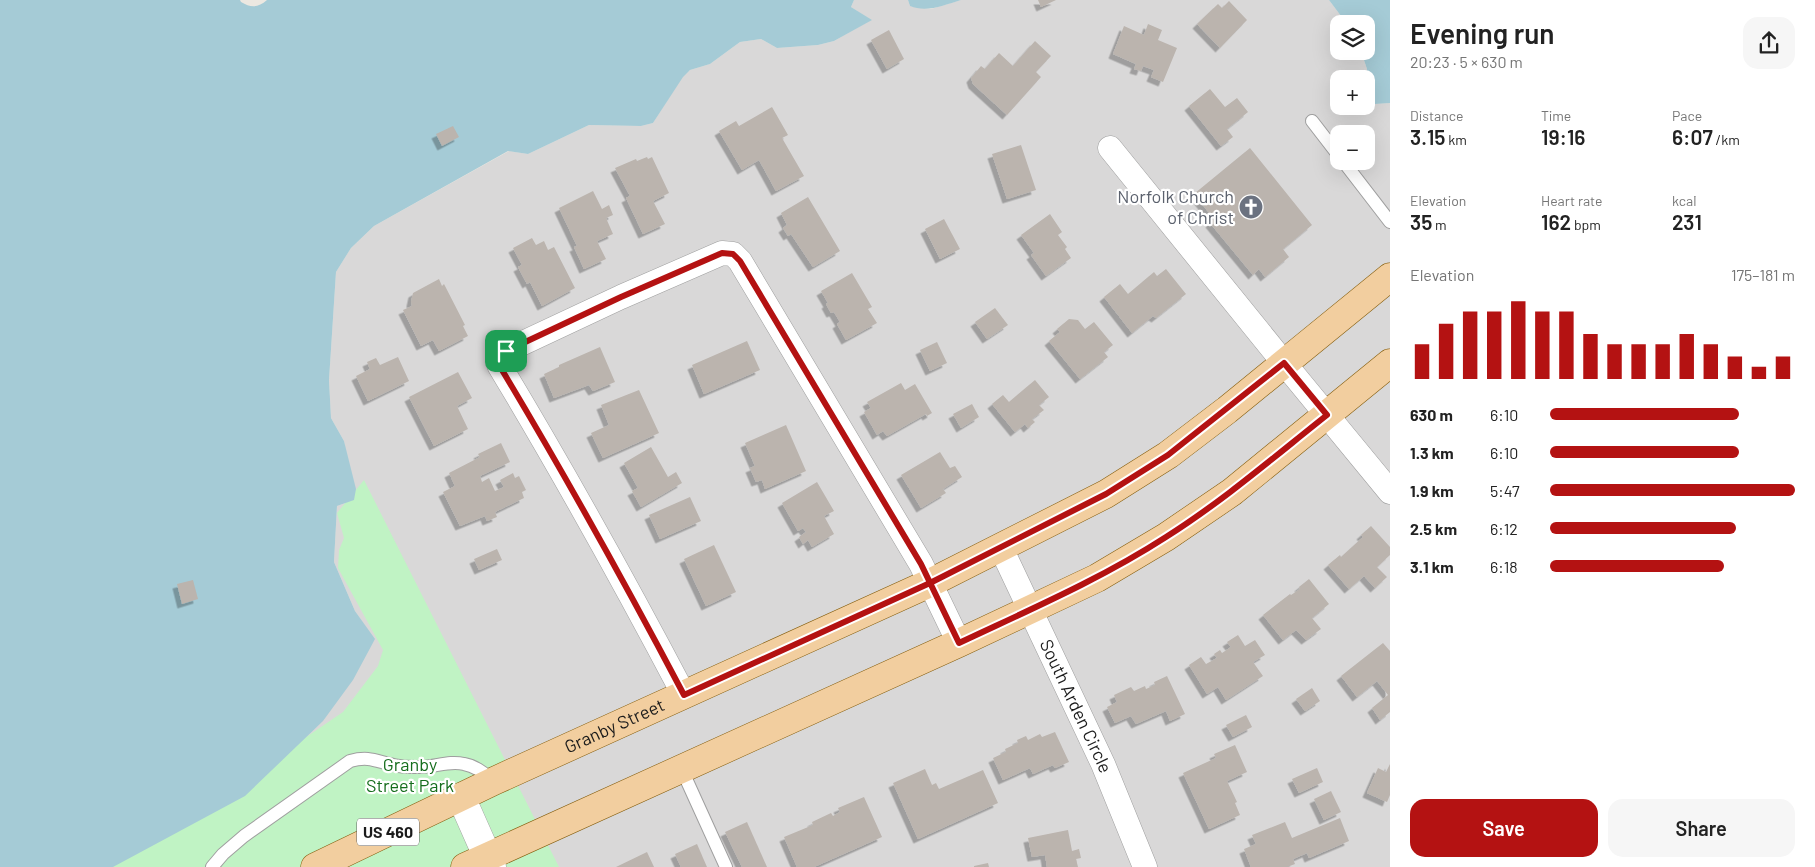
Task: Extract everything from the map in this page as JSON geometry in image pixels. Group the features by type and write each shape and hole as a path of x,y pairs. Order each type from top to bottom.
{"main road":[{"name":"Granby Street","path":"315,867 461,797 930,583 1106,494 1168,455 1390,277"},
{"path":"482,864 1096,578 1166,537 1232,492 1390,363"}],"street":[{"path":"1110,148 1390,492"},
{"path":"684,695 562,472 499,365 500,356 506,351 621,297 722,253 733,254 740,261 921,564 959,643"},
{"name":"South Arden Circle","path":"1001,548 1103,764 1145,867"},
{"path":"461,797 482,864"}],"lane":[{"path":"1312,121 1330,144"},
{"path":"1350,170 1390,222"},
{"path":"212,867 223,854 244,836 350,761 361,758 375,759 398,766 421,768 447,762 464,764 480,770 494,782"},
{"path":"682,770 726,867"}],"shaded area":[{"path":"854,0 908,0 910,6 931,9 961,0 1329,0 1340,15 1330,15 1330,60 1364,60 1367,70 1330,70 1330,115 1375,115 1375,104 1390,103 1390,867 113,867 374,639 355,611 334,562 337,506 354,500 344,441 331,418 329,380 336,272 351,248 374,226 509,151 528,154 589,125 641,126 653,123 682,77 690,70 710,64 740,42 761,39 777,48 818,45 834,41 871,20 851,7"}],"green space":[{"name":"Granby Street Park","path":"364,480 559,867 0,867 218,797 343,712 378,666 383,650 338,568 339,550 344,538 337,513"}],"water":[{"path":"0,0 240,0 245,4 254,6 261,5 267,0 854,0 851,7 872,20 834,41 818,45 777,48 761,39 740,42 710,64 690,70 683,77 653,123 641,126 589,125 528,154 508,151 374,226 351,248 336,272 329,380 331,418 344,441 356,489 354,500 337,506 334,562 355,611 375,639 353,680 323,721 245,796 113,867 0,867"},
{"path":"908,0 961,0 936,8 923,9 910,6"},
{"path":"1329,0 1390,0 1390,103 1375,104 1375,70 1367,70 1364,60 1375,60 1375,15 1340,15"}],"building":[{"path":"1038,0 1056,0 1041,7"},
{"path":"1229,1 1247,20 1220,48 1197,24 1218,4 1222,8"},
{"path":"1148,24 1162,30 1158,40 1177,48 1163,82 1151,77 1154,70 1143,66 1141,71 1134,69 1136,64 1113,54 1124,26 1144,35"},
{"path":"889,30 904,59 887,69 871,40"},
{"path":"1035,41 1051,56 1036,72 1041,77 1007,115 973,84 971,78 981,66 985,69 999,53 1013,66"},
{"path":"1210,89 1225,107 1237,98 1248,112 1227,129 1233,137 1221,146 1189,106"},
{"path":"772,107 788,135 782,138 804,176 776,191 759,160 742,170 719,131 736,121 739,126"},
{"path":"453,126 459,137 442,146 436,134"},
{"path":"1021,145 1036,190 1007,199 992,154"},
{"name":"Norfolk Church of Christ","path":"1250,148 1312,225 1283,249 1289,257 1265,277 1259,269 1253,275 1210,223 1214,219 1194,194"},
{"path":"647,157 648,159 652,157 669,193 653,201 665,224 643,234 626,198 630,196 615,168 636,159 637,161"},
{"path":"593,191 602,209 609,205 613,215 606,218 613,234 597,241 606,259 584,269 574,247 577,246 559,208"},
{"path":"808,197 840,251 813,267 791,234 788,236 783,228 787,225 781,213"},
{"path":"1050,214 1062,232 1058,235 1067,247 1065,249 1071,258 1046,276 1031,255 1034,253 1021,235"},
{"path":"944,219 960,249 940,259 925,229"},
{"path":"532,238 536,245 544,241 548,250 554,247 575,288 542,306 530,282 527,284 518,267 522,265 513,248"},
{"path":"1166,269 1186,294 1156,318 1153,316 1132,333 1104,297 1120,284 1128,294 1154,272 1157,276"},
{"path":"852,273 872,307 868,309 877,323 846,340 837,324 840,322 834,312 831,313 821,291"},
{"path":"439,279 442,286 444,284 465,325 463,326 468,336 439,351 433,340 421,346 403,310 412,306 413,293"},
{"path":"995,308 1008,325 987,339 975,322"},
{"path":"1069,319 1078,320 1085,329 1094,322 1113,345 1104,352 1108,357 1080,379 1049,341 1060,332 1057,329"},
{"path":"747,341 760,370 704,394 692,365"},
{"path":"937,342 947,363 930,371 920,350"},
{"path":"600,347 615,382 593,391 589,385 554,398 544,374 559,367 559,365"},
{"path":"398,357 409,381 368,401 356,376 370,369 367,362 376,358 380,365"},
{"path":"458,372 472,398 457,406 468,429 434,446 409,397"},
{"path":"1035,380 1049,397 1039,405 1044,410 1032,419 1035,422 1028,428 1025,424 1015,432 992,404 1003,395 1009,402"},
{"path":"901,383 905,390 915,384 932,413 927,416 926,414 887,436 883,431 877,435 864,412 871,408 867,402"},
{"path":"639,390 659,433 603,458 591,433 609,425 601,405"},
{"path":"972,404 979,417 961,428 953,414"},
{"path":"786,425 806,471 765,489 762,480 756,482 750,468 755,466 745,443"},
{"path":"501,443 510,462 480,476 482,482 489,478 495,491 504,487 500,480 513,473 515,478 519,476 526,490 522,492 524,498 495,512 497,517 487,521 485,516 460,526 443,492 455,486 449,473 480,457 478,454"},
{"path":"651,447 668,477 676,472 682,483 641,507 632,491 638,488 624,463"},
{"path":"940,452 950,468 955,466 962,477 943,489 946,493 921,508 901,475"},
{"path":"817,482 834,511 824,516 834,534 812,547 808,540 803,544 799,537 806,532 803,528 798,531 782,503"},
{"path":"690,497 701,521 660,539 649,515"},
{"path":"1371,526 1390,547 1390,555 1377,567 1387,577 1375,588 1364,576 1349,589 1328,565 1340,555 1341,557 1363,537 1361,535"},
{"path":"714,545 736,592 706,606 684,559"},
{"path":"497,549 502,560 479,570 474,559"},
{"path":"1309,579 1329,604 1312,618 1321,629 1306,640 1296,630 1283,640 1263,615 1290,594 1300,589 1299,587"},
{"path":"193,580 198,599 182,604 177,584"},
{"path":"1238,635 1245,646 1255,640 1265,655 1253,662 1263,676 1226,700 1218,687 1207,694 1189,665 1201,657 1206,664 1217,658 1214,654 1220,650 1222,653 1231,647 1227,642"},
{"path":"1383,643 1390,651 1390,712 1380,720 1372,708 1388,695 1377,681 1357,697 1341,676"},
{"path":"1167,676 1185,714 1170,721 1166,711 1136,724 1131,716 1115,723 1107,707 1117,702 1114,695 1131,687 1134,691 1145,686 1146,689 1155,685 1154,682"},
{"path":"1312,688 1320,701 1305,711 1296,699"},
{"path":"1246,715 1252,727 1233,737 1226,725"},
{"path":"1055,732 1069,762 1055,768 1053,765 1033,774 1030,768 1003,780 993,758 1006,752 1005,749 1018,743 1017,740 1026,736 1028,740 1040,734 1042,737"},
{"path":"1235,745 1247,772 1227,781 1237,802 1235,803 1240,815 1209,829 1183,773 1216,758 1214,754"},
{"path":"1390,764 1390,795 1387,802 1367,793 1378,768 1386,772"},
{"path":"1317,768 1323,782 1299,793 1292,779"},
{"path":"925,769 932,785 936,783 939,789 983,770 998,803 918,839 893,783"},
{"path":"1331,791 1341,812 1324,820 1314,799"},
{"path":"864,797 882,837 814,867 797,867 784,837 813,825 812,822 831,813 833,816 840,812 838,808"},
{"path":"1340,818 1349,841 1309,858 1307,853 1293,859 1295,864 1287,867 1251,867 1244,849 1256,844 1252,835 1285,822 1292,838"},
{"path":"747,822 767,867 742,867 725,832"},
{"path":"1068,830 1072,851 1079,849 1081,858 1076,859 1078,867 1047,867 1045,855 1032,857 1028,838"},
{"path":"697,844 707,867 681,867 675,854"},
{"path":"647,852 654,867 616,867"},
{"path":"988,863 989,867 974,867 974,866"}],"place":[{"name":"Norfolk Church of Christ","path":"1251,207"}],"route":[{"path":"506,351 500,356 499,365 548,447 684,695 930,583 1106,494 1168,455 1284,363 1327,415 1232,492 1166,537 1096,578 959,643 930,583 921,564 740,261 733,254 722,253 621,297 506,351"}]}
